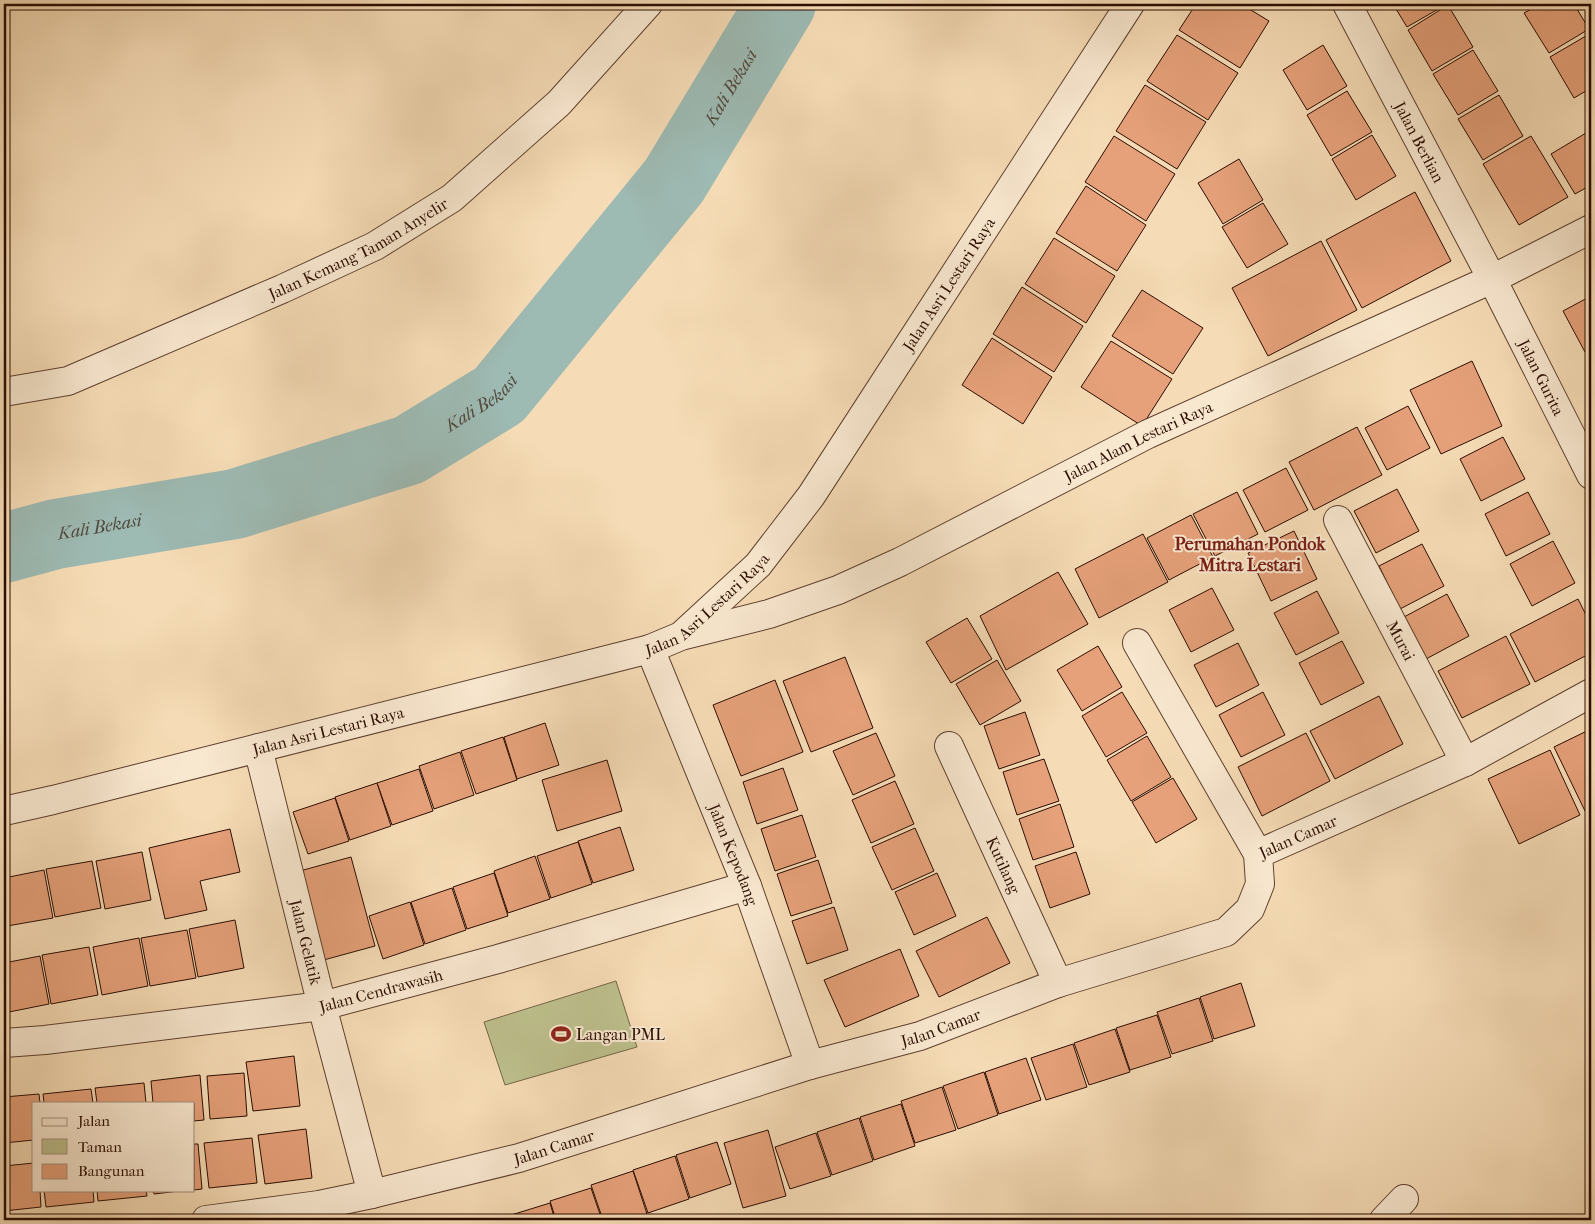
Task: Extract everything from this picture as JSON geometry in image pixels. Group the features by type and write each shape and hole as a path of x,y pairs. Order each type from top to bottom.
{"street":[{"name":"Jalan Kemang Taman Anyelir","path":"4,392 68,381 282,289 375,246 452,198 559,103 648,4"},
{"name":"Jalan Asri Lestari Raya","path":"4,811 650,648 681,636 758,565 811,496 1130,4"},
{"name":"Jalan Berlian","path":"1347,4 1492,279"},
{"name":"Jalan Alam Lestari Raya","path":"681,636 769,614 838,590 900,562 1148,434 1492,279 1591,229"},
{"name":"Jalan Gurita","path":"1492,279 1591,475"},
{"name":"Murai","path":"1338,520 1465,762"},
{"path":"1137,642 1258,854"},
{"name":"Jalan Kepodang","path":"650,648 747,886 810,1065"},
{"name":"Jalan Camar","path":"206,1220 320,1213 372,1194 519,1158 810,1065 920,1036 1058,983 1226,932 1250,909 1260,884 1258,854 1465,762 1591,694"},
{"name":"Kutilang","path":"949,746 1058,983"},
{"name":"Jalan Gelatik","path":"258,748 322,1006 372,1194"},
{"name":"Jalan Cendrawasih","path":"4,1044 322,1006 498,960 747,886"},
{"path":"1384,1220 1404,1199"}],"green space":[{"name":"Langan PML","path":"616,981 637,1047 505,1085 484,1022"}],"building":[{"path":"1196,4 1241,4 1269,21 1240,68 1179,30"},
{"path":"1393,4 1447,4 1407,27"},
{"path":"1540,4 1574,4 1589,29 1549,53 1524,13"},
{"path":"1448,5 1473,47 1432,71 1408,30"},
{"path":"1591,33 1591,88 1574,98 1550,57"},
{"path":"1177,35 1238,73 1208,120 1147,81"},
{"path":"1323,45 1347,86 1307,110 1283,70"},
{"path":"1473,50 1498,91 1458,115 1433,74"},
{"path":"1145,85 1206,122 1177,169 1116,131"},
{"path":"1347,91 1372,132 1331,156 1307,115"},
{"path":"1499,95 1523,136 1483,160 1458,119"},
{"path":"1591,130 1591,185 1575,194 1551,154"},
{"path":"1372,135 1396,176 1356,200 1332,159"},
{"path":"1114,136 1175,174 1146,221 1085,182"},
{"path":"1531,136 1568,197 1519,225 1483,164"},
{"path":"1239,159 1263,200 1223,224 1198,183"},
{"path":"1086,186 1146,225 1117,271 1056,233"},
{"path":"1415,192 1451,261 1362,308 1326,240"},
{"path":"1263,203 1288,244 1247,268 1222,227"},
{"path":"1054,238 1115,276 1086,323 1025,284"},
{"path":"1321,241 1357,310 1268,356 1232,288"},
{"path":"1022,287 1083,326 1054,372 993,334"},
{"path":"1142,290 1203,328 1173,374 1112,336"},
{"path":"1591,296 1591,349 1585,352 1563,311"},
{"path":"992,338 1052,377 1023,424 962,385"},
{"path":"1111,341 1172,379 1142,426 1081,387"},
{"path":"1472,361 1502,426 1441,454 1410,390"},
{"path":"1408,406 1430,448 1387,470 1365,428"},
{"path":"1357,427 1382,475 1314,510 1289,462"},
{"path":"1503,437 1525,479 1481,501 1460,459"},
{"path":"1286,468 1308,510 1265,532 1243,490"},
{"path":"1397,489 1419,531 1376,553 1354,511"},
{"path":"1237,492 1258,534 1215,556 1193,514"},
{"path":"1528,492 1550,534 1506,556 1485,514"},
{"path":"1191,515 1213,557 1169,580 1147,538"},
{"path":"1294,531 1317,579 1271,601 1248,553"},
{"path":"1143,534 1168,582 1099,618 1075,569"},
{"path":"1553,541 1575,583 1532,606 1510,564"},
{"path":"1422,544 1444,586 1400,609 1379,566"},
{"path":"1058,572 1088,624 1006,670 980,616"},
{"path":"1212,588 1234,630 1191,652 1169,610"},
{"path":"1317,591 1339,633 1296,655 1274,613"},
{"path":"1447,594 1469,636 1426,659 1404,617"},
{"path":"1578,599 1591,625 1591,653 1535,682 1510,634"},
{"path":"967,618 992,659 951,683 926,642"},
{"path":"1506,636 1530,684 1462,718 1438,671"},
{"path":"1342,641 1364,683 1321,705 1299,663"},
{"path":"1238,643 1259,685 1216,707 1194,665"},
{"path":"1098,646 1122,687 1082,711 1057,670"},
{"path":"845,657 873,728 811,752 783,681"},
{"path":"997,660 1021,701 980,725 956,684"},
{"path":"775,680 803,752 741,776 713,705"},
{"path":"1122,692 1147,733 1106,757 1082,716"},
{"path":"1263,692 1285,735 1241,757 1219,715"},
{"path":"1379,696 1403,744 1335,779 1310,731"},
{"path":"1025,712 1040,755 999,769 984,726"},
{"path":"545,723 559,765 517,779 504,737"},
{"path":"1591,729 1591,808 1585,811 1554,747"},
{"path":"876,733 895,776 853,795 833,751"},
{"path":"1306,733 1330,781 1262,816 1238,767"},
{"path":"1147,736 1171,777 1131,801 1107,760"},
{"path":"503,737 517,780 476,794 461,751"},
{"path":"1550,750 1580,815 1519,844 1488,779"},
{"path":"460,752 474,795 434,809 419,766"},
{"path":"1044,759 1059,801 1017,815 1003,772"},
{"path":"607,760 622,811 557,831 542,780"},
{"path":"783,768 798,810 757,824 743,782"},
{"path":"419,769 433,811 392,825 377,783"},
{"path":"1173,778 1197,819 1156,843 1132,802"},
{"path":"895,781 914,824 871,843 852,800"},
{"path":"377,783 391,826 350,840 335,797"},
{"path":"335,798 349,841 308,854 293,812"},
{"path":"1060,804 1074,847 1033,860 1019,819"},
{"path":"802,815 816,857 775,871 761,829"},
{"path":"620,827 634,870 593,883 578,841"},
{"path":"915,828 934,871 892,890 872,847"},
{"path":"230,829 240,872 200,881 207,910 165,919 149,848"},
{"path":"578,842 592,884 551,898 537,856"},
{"path":"142,852 151,900 105,909 96,861"},
{"path":"1076,852 1090,894 1050,908 1035,866"},
{"path":"535,856 550,899 508,913 494,871"},
{"path":"351,857 375,946 320,961 296,872"},
{"path":"818,860 832,903 791,916 777,874"},
{"path":"92,861 101,908 55,917 46,869"},
{"path":"44,870 53,918 7,926 4,911 4,878"},
{"path":"494,873 508,916 467,929 453,887"},
{"path":"937,873 956,916 914,935 895,892"},
{"path":"452,888 466,930 425,944 411,902"},
{"path":"410,902 424,945 383,959 369,916"},
{"path":"834,907 848,950 807,964 792,921"},
{"path":"987,917 1010,963 939,997 916,951"},
{"path":"235,920 244,968 198,977 189,929"},
{"path":"187,930 196,978 150,986 141,938"},
{"path":"139,938 148,986 102,995 93,947"},
{"path":"89,947 98,995 51,1004 42,955"},
{"path":"900,949 919,996 845,1027 824,980"},
{"path":"40,956 49,1004 4,1013 4,963"},
{"path":"1241,983 1255,1026 1214,1039 1200,997"},
{"path":"1199,998 1213,1041 1172,1054 1157,1012"},
{"path":"1157,1015 1171,1057 1130,1070 1116,1028"},
{"path":"1115,1029 1130,1072 1089,1085 1074,1043"},
{"path":"1073,1044 1087,1087 1046,1100 1031,1058"},
{"path":"294,1056 300,1106 253,1111 246,1062"},
{"path":"1026,1058 1041,1100 999,1114 985,1072"},
{"path":"984,1072 998,1115 958,1129 943,1086"},
{"path":"244,1073 247,1116 210,1119 207,1076"},
{"path":"200,1075 204,1120 195,1121 195,1102 153,1102 151,1081"},
{"path":"144,1083 146,1102 97,1102 95,1088"},
{"path":"942,1087 956,1130 915,1143 901,1101"},
{"path":"91,1089 93,1102 44,1102 43,1094"},
{"path":"39,1094 40,1102 32,1102 32,1140 4,1143 4,1097"},
{"path":"901,1104 915,1146 874,1160 860,1117"},
{"path":"859,1118 873,1161 832,1175 817,1132"},
{"path":"306,1129 312,1178 265,1184 258,1135"},
{"path":"768,1130 786,1196 743,1208 724,1143"},
{"path":"816,1133 831,1176 790,1189 775,1147"},
{"path":"252,1138 257,1183 209,1188 204,1143"},
{"path":"717,1142 731,1184 690,1198 676,1155"},
{"path":"195,1144 198,1144 202,1189 195,1190"},
{"path":"675,1156 689,1199 648,1213 633,1170"},
{"path":"32,1163 32,1192 40,1192 41,1207 4,1211 4,1166"},
{"path":"633,1171 647,1214 627,1220 603,1220 591,1185"},
{"path":"591,1188 602,1220 556,1220 550,1201"},
{"path":"44,1192 93,1192 94,1202 46,1207"},
{"path":"97,1192 146,1192 147,1196 98,1201"},
{"path":"154,1192 171,1192 154,1194"},
{"path":"550,1203 555,1220 509,1220 508,1216"}],"waterway":[{"name":"Kali Bekasi","path":"4,548 56,534 235,504 409,450 499,395 674,181 781,4"}],"place":[{"name":"Langan PML","path":"561,1034"}],"district":[{"name":"Perumahan Pondok Mitra Lestari","path":"1250,554"}]}
